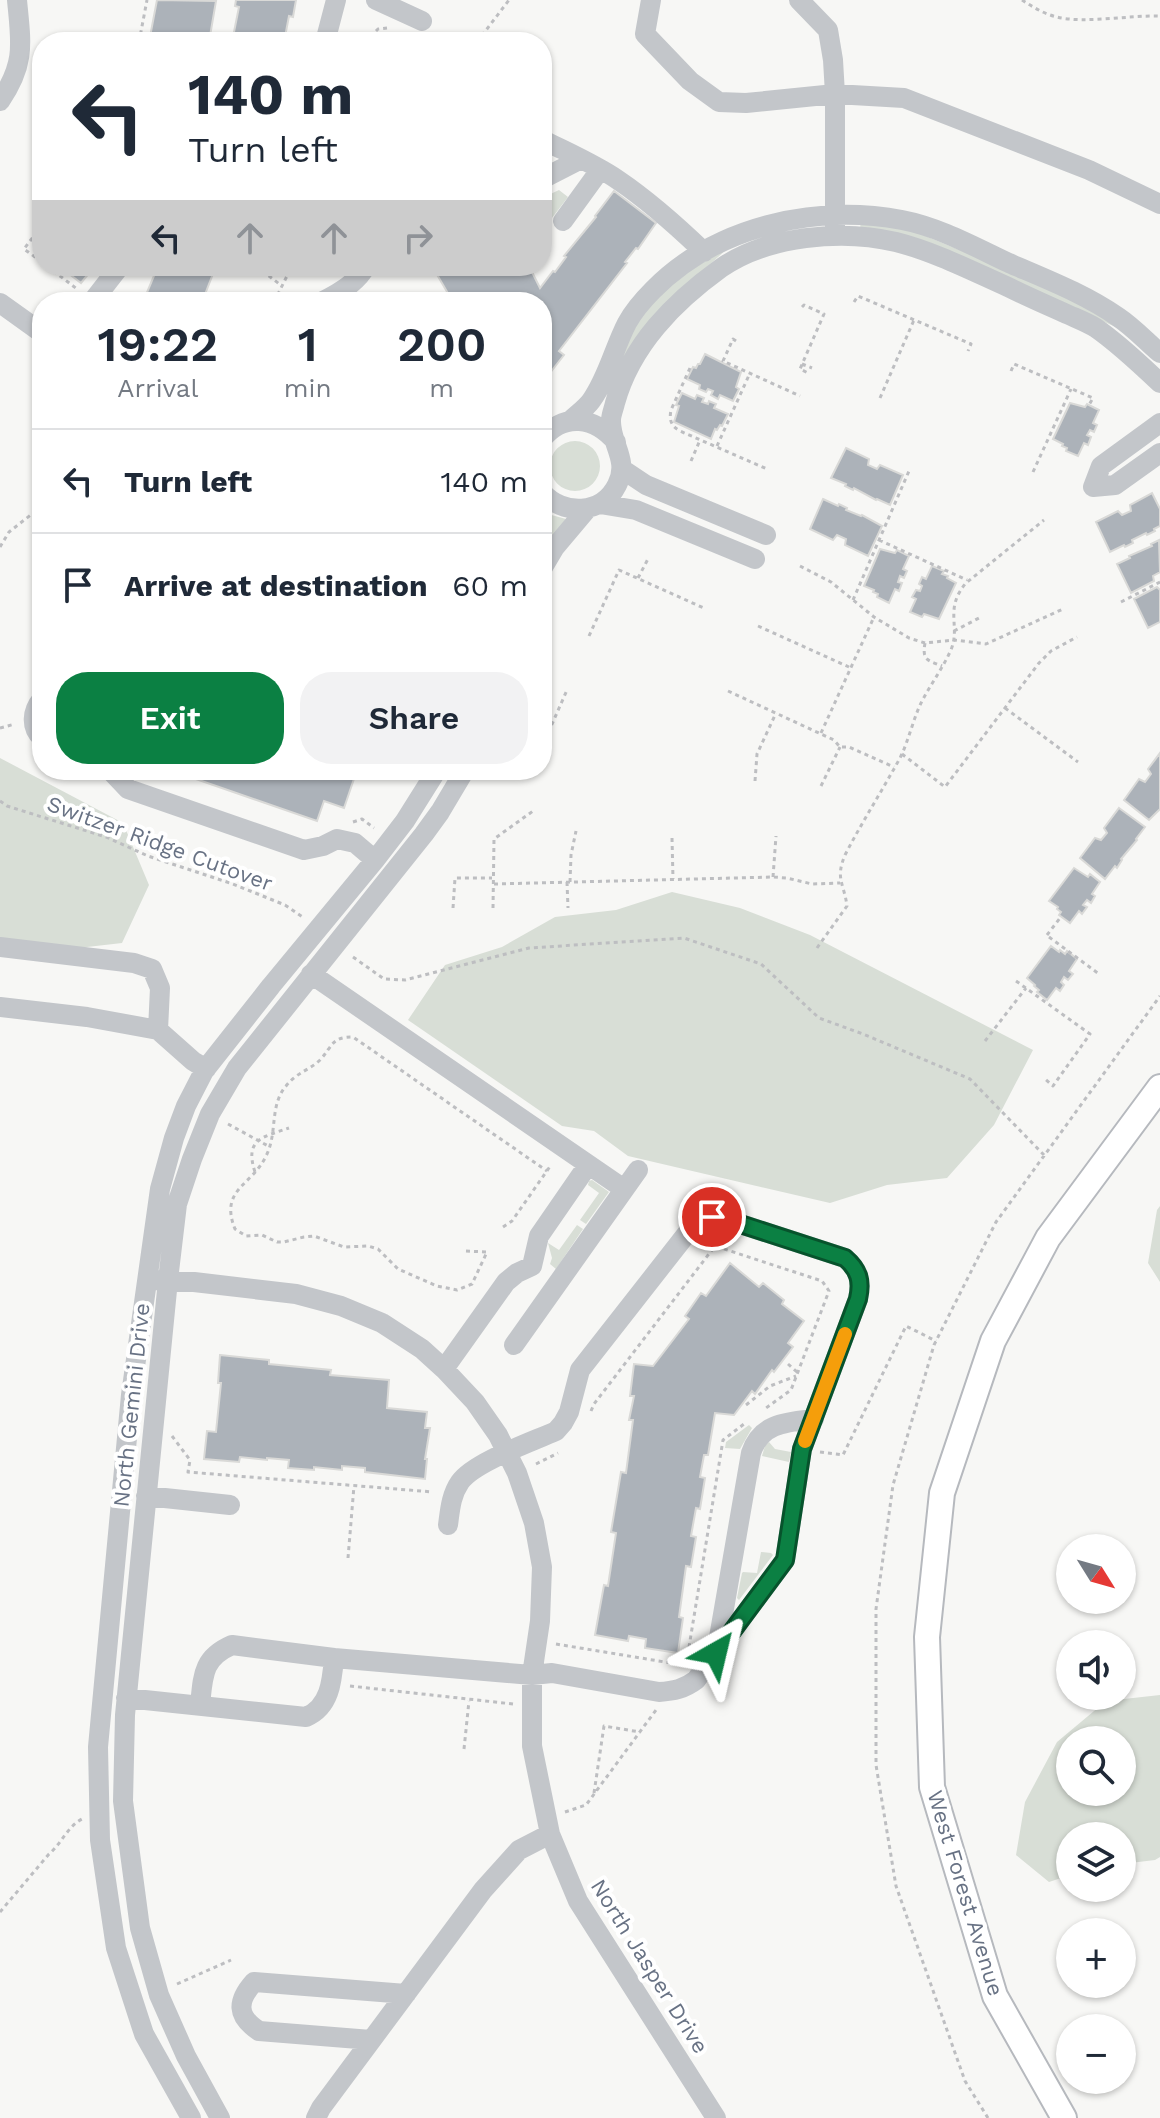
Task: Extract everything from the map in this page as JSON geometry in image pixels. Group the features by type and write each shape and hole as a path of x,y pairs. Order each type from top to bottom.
{"main road":[{"name":"West Forest Avenue","path":"1064,2118 995,1996 932,1787 927,1637 942,1493 993,1341 1048,1238 1160,1087"}],"street":[{"path":"0,101 9,88 21,57 17,0"},
{"path":"328,32 336,0"},
{"path":"376,0 422,21"},
{"path":"651,0 645,34 690,81 719,102 746,103 835,94 904,98 1089,170 1160,204"},
{"path":"799,0 828,30 833,60 835,225"},
{"path":"552,144 618,180 657,209 704,252"},
{"path":"552,174 581,159"},
{"path":"563,221 600,170"},
{"path":"552,552 594,506 611,495 618,483 622,469 621,455 611,421 621,384 640,347 677,302 724,266 775,243 860,215 904,220 945,234 1077,293 1119,318 1160,353"},
{"path":"569,422 590,402 628,321 653,289 689,261 731,237 786,221 835,225 959,264 1094,327 1160,383"},
{"path":"92,292 109,276"},
{"path":"340,292 359,276"},
{"path":"0,303 32,326"},
{"path":"552,430 561,424 583,421 607,432 616,442"},
{"path":"1160,423 1101,466 1093,487 1115,485 1160,453"},
{"path":"622,469 646,485 766,535"},
{"path":"552,502 574,510 594,506 636,510 755,559"},
{"path":"119,780 128,789 304,850 337,839 355,843 375,860"},
{"name":"North Gemini Drive","path":"191,2118 144,2034 116,1948 100,1840 98,1747 131,1395 160,1189 186,1106 206,1069 375,860 431,780"},
{"name":"North Gemini Drive","path":"220,2118 186,2056 159,1995 140,1928 123,1801 126,1698 177,1204 210,1114 237,1068 424,834 459,780"},
{"path":"0,947 134,963 152,969 160,988 158,1030"},
{"path":"311,974 624,1189"},
{"path":"0,1007 87,1017 158,1030 206,1069"},
{"path":"532,1266 539,1236 588,1165"},
{"path":"514,1345 638,1170"},
{"path":"200,1706 206,1664 217,1651 232,1645 334,1658 532,1675 552,1673 659,1692 686,1687 696,1680 785,1560 802,1449 858,1299 861,1284 854,1266 845,1258 725,1219 712,1217 692,1227 580,1370 563,1423 556,1431 467,1474 452,1497 448,1525"},
{"path":"532,1266 557,1284"},
{"path":"444,1369 506,1282 532,1266"},
{"name":"North Jasper Drive","path":"146,1280 296,1294 341,1306 382,1323 422,1349 444,1369 475,1402 498,1435 517,1473 534,1523 542,1567 540,1621 532,1675 532,1746 550,1834 578,1901 716,2118"},
{"path":"716,1653 751,1453 761,1423 774,1426 814,1419"},
{"path":"146,1496 230,1505"},
{"path":"126,1698 306,1717 324,1704 332,1681 334,1658"},
{"path":"316,2118 483,1890 519,1850 550,1834"},
{"path":"371,2040 259,2031 247,2023 241,2008 244,1994 254,1982 406,1994"}],"path":[{"path":"141,32 147,0"},
{"path":"485,32 509,0"},
{"path":"1022,0 1035,9 1058,17 1160,16"},
{"path":"32,238 24,249 32,255"},
{"path":"60,276 81,292"},
{"path":"269,276 282,286"},
{"path":"279,292 287,276"},
{"path":"854,302 858,296 971,344 968,351"},
{"path":"802,307 804,305 824,314 800,369 810,374"},
{"path":"880,398 914,320"},
{"path":"736,341 733,339 723,361 800,396"},
{"path":"802,364 812,368"},
{"path":"1011,371 1014,364 1093,398 1089,405"},
{"path":"690,368 671,410 675,428 767,469"},
{"path":"716,447 750,373"},
{"path":"1033,472 1071,389"},
{"path":"691,461 700,440"},
{"path":"853,600 909,471"},
{"path":"0,547 9,532 32,514"},
{"path":"817,948 845,910 846,900 840,883 845,855 902,754 919,708 954,640 953,610 959,591 1044,520"},
{"path":"879,540 968,581"},
{"path":"638,579 649,557"},
{"path":"800,566 831,582 874,617 909,638 925,643 954,640 977,644 995,641 1063,609"},
{"path":"589,636 619,570 706,609"},
{"path":"1121,602 1160,582"},
{"path":"820,734 874,617"},
{"path":"954,631 981,617"},
{"path":"758,626 850,667"},
{"path":"902,754 945,787 1045,656 1077,637"},
{"path":"925,643 925,658 942,666"},
{"path":"552,724 567,690"},
{"path":"728,691 834,740 840,747 849,747 894,767"},
{"path":"1005,708 1078,762"},
{"path":"755,781 757,754 776,713"},
{"path":"821,786 840,747"},
{"name":"Switzer Ridge Cutover","path":"0,801 233,884 285,905 307,920"},
{"path":"493,908 494,839 533,811"},
{"path":"346,825 362,819 380,832"},
{"path":"568,908 572,845 576,831"},
{"path":"773,877 776,836"},
{"path":"672,838 673,879"},
{"path":"494,884 773,877 812,884 840,883"},
{"path":"453,908 455,878 494,878"},
{"path":"1060,918 1048,936 1099,974"},
{"path":"348,953 384,979 405,980 529,948 684,938 761,964 819,1018 970,1079 1044,1155"},
{"path":"1016,981 1090,1034 1053,1086 1045,1079"},
{"path":"985,1041 1026,988"},
{"path":"466,1251 487,1252 472,1284 457,1290 446,1289 398,1269 378,1249 368,1246 344,1247 314,1236 284,1242 262,1235 246,1236 235,1229 230,1207 238,1189 263,1162 270,1147 274,1111 283,1089 298,1073 316,1063 332,1043 344,1037 353,1037 547,1171"},
{"path":"222,1121 270,1147"},
{"path":"255,1172 251,1155 258,1140 289,1128"},
{"path":"503,1227 512,1221 563,1148"},
{"path":"512,1221 520,1226"},
{"path":"556,1644 677,1664 688,1653 723,1440 761,1423 791,1390 829,1291 822,1281 715,1246 594,1404 587,1420"},
{"path":"802,1449 843,1455 906,1326 936,1341"},
{"path":"788,1364 797,1374"},
{"path":"746,1405 770,1386 797,1374"},
{"path":"168,1431 190,1460 188,1472 438,1493"},
{"path":"535,1465 563,1451"},
{"path":"348,1558 354,1486"},
{"path":"565,1812 586,1805 594,1795 655,1712 659,1692"},
{"path":"464,1749 469,1700"},
{"path":"594,1795 604,1726 640,1732"},
{"path":"0,1912 74,1824 82,1819"},
{"path":"173,1985 231,1960"}],"shaded area":[{"path":"559,190 568,197 552,218 552,193"},
{"path":"861,219 894,223 1069,295 1120,329 939,247 860,230"},
{"path":"728,248 696,277 609,382 618,353 661,287"},
{"path":"565,442 585,442 599,456 599,476 585,490 565,490 552,477 552,455"},
{"path":"552,515 566,519 552,538"},
{"path":"0,758 32,775 32,780 42,780 123,823 149,885 122,943 0,957"},
{"path":"672,892 740,908 810,935 1033,1050 994,1125 947,1178 887,1185 830,1203 628,1156 594,1131 562,1126 408,1020 445,965 502,947 555,917 616,910"},
{"path":"592,1180 609,1192 586,1224 580,1220 599,1193 588,1185"},
{"path":"1160,1206 1160,1282 1148,1263"},
{"path":"577,1225 583,1229 556,1269 550,1264 552,1258 548,1243 559,1250"},
{"path":"749,1425 752,1428 740,1449 725,1448 726,1442"},
{"path":"769,1442 775,1449 791,1452 789,1462 762,1456"},
{"path":"761,1552 773,1555 739,1600 742,1573 757,1573"},
{"path":"1160,1695 1160,1857 1136,1862 1136,1822 1056,1822 1056,1880 1049,1882 1016,1855 1025,1802 1056,1744 1056,1806 1136,1806 1136,1726 1076,1726 1095,1710 1136,1710 1136,1698"}],"building":[{"path":"157,0 216,1 211,32 151,32"},
{"path":"236,0 296,0 286,32 234,32 239,7 235,6"},
{"path":"614,191 656,223 559,351 564,355 552,370 552,292 447,292 438,276 534,276 540,288"},
{"path":"72,276 87,276 81,283"},
{"path":"154,276 212,276 206,292 147,292"},
{"path":"705,354 741,372 736,387 739,389 733,401 720,395 718,399 711,395 713,391 699,389 700,385 687,379"},
{"path":"682,393 695,399 697,395 704,398 702,402 716,404 714,408 728,414 711,439 674,422 679,406 676,405"},
{"path":"1070,403 1085,407 1087,404 1099,410 1093,423 1097,425 1094,432 1090,430 1088,445 1084,443 1078,456 1066,451 1063,444 1053,439"},
{"path":"846,448 869,459 868,465 877,469 880,465 903,475 890,505 831,478"},
{"path":"1152,493 1160,509 1160,526 1132,540 1133,543 1110,552 1096,522 1118,511 1122,515 1131,511 1130,505"},
{"path":"823,499 882,526 868,556 845,545 846,539 837,535 833,540 810,529"},
{"path":"1159,540 1160,572 1153,576 1154,581 1131,593 1117,564"},
{"path":"880,549 895,553 897,550 909,556 903,569 907,571 898,582 902,583 899,591 895,589 889,603 864,586"},
{"path":"932,566 944,571 942,574 956,583 939,619 910,612 916,599 912,597 916,590 920,591 922,577 926,579"},
{"path":"1157,587 1160,590 1160,622 1148,628 1134,599"},
{"path":"1160,753 1160,809 1149,820 1124,800 1139,779 1145,782 1151,774 1148,769"},
{"path":"199,780 354,780 344,808 324,801 317,821"},
{"path":"1119,808 1145,827 1117,868 1115,866 1105,879 1080,858 1095,838 1101,840 1107,833 1104,828"},
{"path":"1074,868 1100,882 1092,894 1095,896 1091,903 1087,900 1082,914 1079,911 1070,923 1059,915 1058,907 1049,901"},
{"path":"1051,946 1065,954 1067,951 1077,959 1069,971 1073,974 1068,980 1064,977 1060,991 1056,988 1047,1000 1027,978"},
{"path":"730,1263 759,1287 763,1283 784,1300 782,1304 804,1321 788,1343 793,1347 755,1394 752,1391 734,1415 715,1413 708,1455 704,1455 700,1477 705,1478 700,1509 696,1508 691,1536 696,1537 691,1567 686,1566 678,1653 645,1648 646,1639 629,1636 628,1641 595,1635 604,1585 608,1586 616,1533 611,1532 621,1472 626,1473 633,1420 629,1420 634,1396 630,1396 634,1364 653,1366 689,1319 685,1316 701,1293 706,1296"},
{"path":"220,1355 331,1370 330,1375 389,1380 387,1408 427,1412 425,1428 430,1428 425,1479 342,1466 342,1470 288,1468 289,1460 267,1458 240,1457 239,1462 204,1459 207,1431 216,1432 221,1383 218,1383"}],"slow traffic":[{"path":"805,1441 845,1334"}],"route":[{"path":"712,1217 845,1258 854,1266 861,1284 802,1449 785,1560 716,1653"}]}
